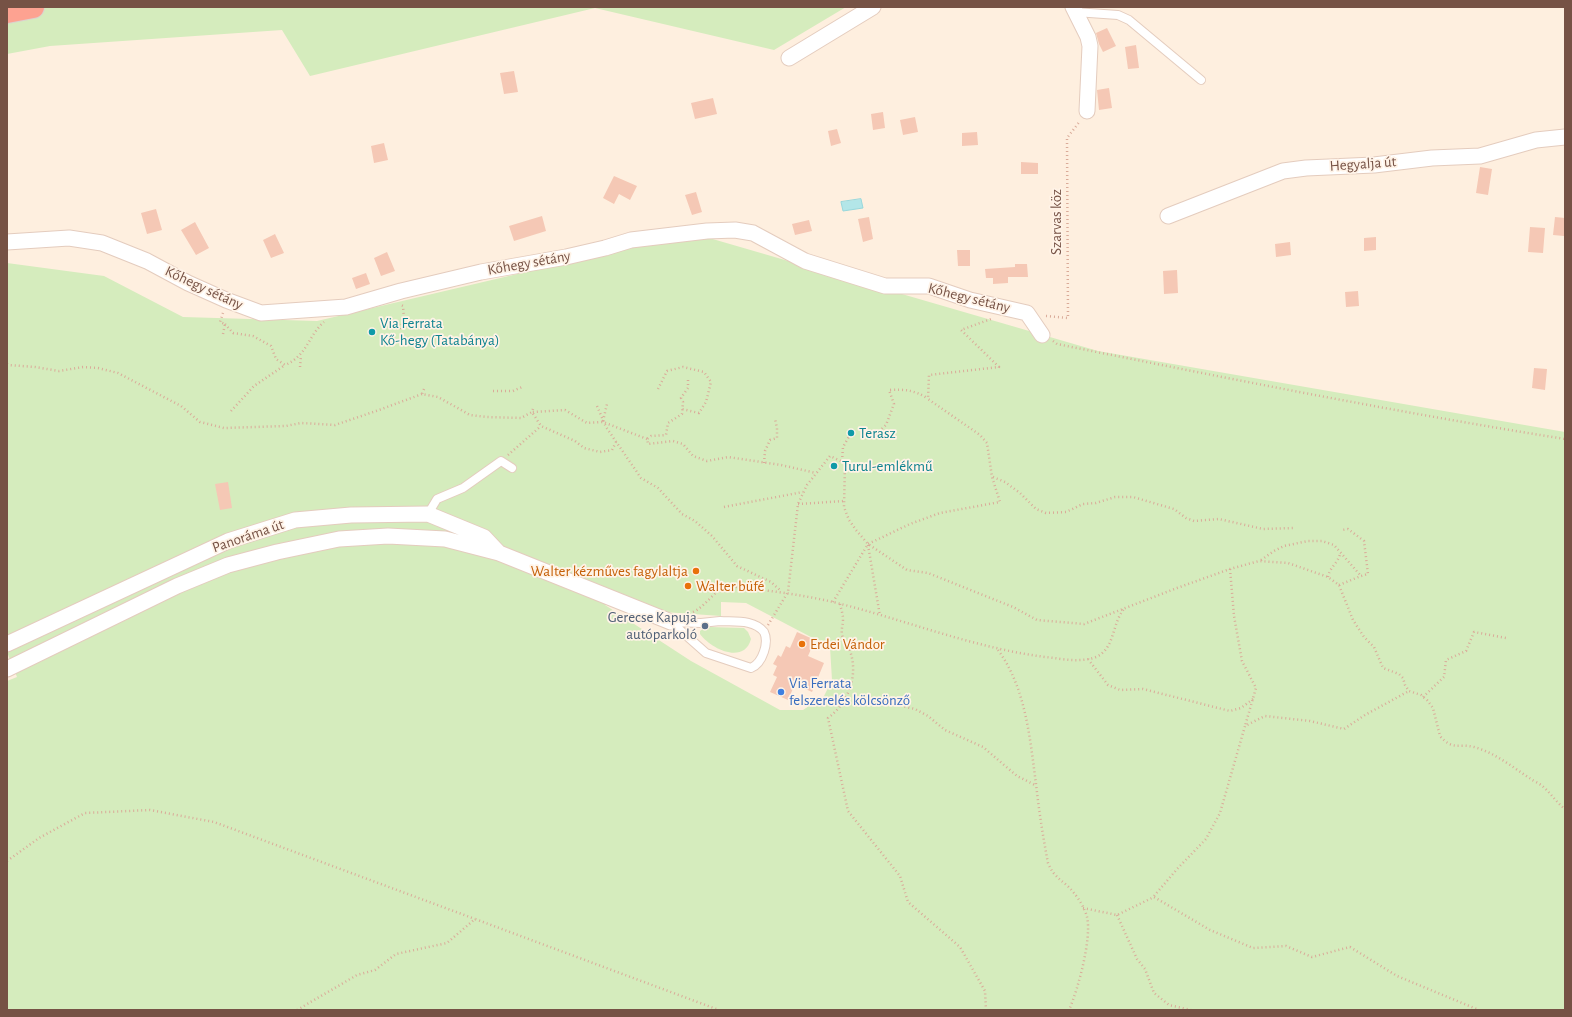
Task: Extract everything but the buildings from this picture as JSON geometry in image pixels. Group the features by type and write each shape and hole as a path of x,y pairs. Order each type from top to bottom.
{"highway":[{"path":"7,12 33,7"}],"street":[{"path":"789,58 874,7"},
{"path":"1074,9 1088,37 1090,46 1087,111"},
{"name":"Hegyalja út","path":"1168,216 1283,171 1306,168 1374,165 1432,158 1480,156 1536,140 1565,137"},
{"name":"Kőhegy sétány","path":"7,242 69,238 102,243 147,261 188,284 261,313 346,307 390,294 481,272 532,264 605,248 631,240 707,231 735,230 753,233 805,261 885,286 929,286 970,300 1027,313 1042,335"},
{"name":"Panoráma út","path":"7,644 228,541 295,520 352,515 428,514 484,538 498,553"},
{"name":"Panoráma út","path":"7,669 177,586 228,566 277,552 340,539 388,536 445,539 498,553 671,622"}],"lane":[{"path":"1074,9 1118,15 1129,20 1201,80"},
{"path":"428,514 437,498 463,488 501,461 512,468"},
{"path":"671,622 742,622 755,624 764,632 766,639 764,652 757,664 751,668 706,654 671,622"}],"path":[{"name":"Szarvas köz","path":"1046,316 1068,318 1067,138 1087,111"},
{"path":"390,294 394,300 403,306 404,319 400,329"},
{"path":"238,305 229,307 222,313 220,322 225,324 233,333 254,336 272,346 276,359 285,365"},
{"path":"231,411 254,386 285,365 293,362 301,355 316,329 336,308"},
{"path":"928,399 929,375 999,367 961,330 1015,310"},
{"path":"223,334 225,324"},
{"path":"1042,335 1057,344 1292,391 1447,420 1565,439"},
{"path":"300,367 301,355"},
{"path":"7,364 59,371 83,367 98,368 118,373 181,406 200,422 224,428 286,426 301,423 335,425 422,394 438,397 470,415 487,417 521,418 533,411 566,410 587,423 603,422 647,439 648,444 673,441 683,444 693,456 707,460 728,457 816,473"},
{"path":"658,389 667,371 683,367 704,372 711,382 706,402 699,412 682,409"},
{"path":"647,439 652,436 666,435 668,423 682,414 681,398 688,388 688,380"},
{"path":"492,391 513,391 522,387"},
{"path":"422,394 424,389"},
{"path":"833,602 868,544 910,524 940,513 1000,502 992,477 987,443 984,438 919,394 902,389 889,390 894,404 886,425 873,437"},
{"path":"603,422 607,404"},
{"path":"597,406 603,422 642,478 658,488 682,514 695,521 712,536 737,566 771,582 782,592"},
{"path":"533,411 541,426 575,441 584,448 600,452 612,450 616,442"},
{"path":"764,463 765,451 770,440 776,438 777,428 775,419"},
{"path":"501,461 541,426"},
{"path":"842,461 843,447 851,433"},
{"path":"764,632 788,592 798,504 803,492 830,456 845,463 845,510 856,530 868,544 907,570 928,573 1014,607 1037,620 1084,624 1177,588 1230,569 1259,561 1284,546 1308,542 1322,541 1332,544 1361,576"},
{"path":"992,477 1006,482 1036,509 1046,513 1066,512 1083,504 1096,503 1115,498 1133,497 1174,509 1186,518 1194,521 1220,519 1263,529 1293,528"},
{"path":"724,507 803,492"},
{"path":"798,504 844,501"},
{"path":"1339,586 1368,574 1364,541 1348,529 1342,530"},
{"path":"868,544 880,616"},
{"path":"1328,577 1330,570 1337,562 1341,554"},
{"path":"1259,561 1288,563 1328,577 1339,586 1353,620 1364,637 1373,645 1383,668 1399,674 1403,678 1409,691 1423,697 1433,708 1440,736 1447,744 1453,746 1475,747 1496,757 1548,790 1557,803 1565,809"},
{"path":"1083,908 1117,915 1154,897 1178,868 1206,839 1220,813 1256,688 1242,661 1234,616 1230,569"},
{"path":"671,622 697,611 724,587 729,586 788,592 833,602 998,650 1074,660 1088,659 1096,656 1108,647 1118,618 1125,608"},
{"path":"840,604 843,620 842,632 853,662 852,680 845,700 828,718 848,811 900,876 908,902 960,947 985,991 986,1010"},
{"path":"1423,697 1444,677 1446,660 1466,651 1474,632 1506,638"},
{"path":"998,650 1007,663 1014,678 1025,710 1046,851 1051,871 1074,892 1087,918 1087,940 1083,962 1069,1010"},
{"path":"1088,659 1108,684 1120,690 1143,689 1230,711 1242,708 1253,699"},
{"path":"1245,726 1265,716 1310,721 1344,729 1365,715 1409,691"},
{"path":"845,700 885,702 915,709 928,716 945,730 983,747 1017,776 1036,785"},
{"path":"7,861 38,838 85,813 150,810 214,822 719,1010"},
{"path":"1154,897 1210,930 1253,948 1286,946 1312,957 1350,947 1396,976 1479,1010"},
{"path":"1117,915 1137,959 1145,969 1154,993 1169,1005 1191,1010"},
{"path":"297,1010 357,975 375,970 396,954 447,943 475,919"}],"green space":[{"path":"7,7 846,7 774,50 595,8 310,76 282,30 50,46 7,54"},
{"path":"692,233 1098,351 1565,432 1565,1010 7,1010 7,681 17,677 7,652 7,263 104,276 183,317 317,321","holes":["612,590 664,612 721,616 721,602 746,603 830,647 832,680 824,696 803,710 780,710 691,661 605,605"]},
{"path":"709,627 744,628 748,632 751,639 747,647 742,651 735,653 727,652 712,645 700,634 700,631"}],"water":[{"path":"861,199 863,208 843,211 841,202"}],"place":[{"name":"Via Ferrata Kő-hegy (Tatabánya)","path":"372,332"},
{"name":"Terasz","path":"851,433"},
{"name":"Turul-emlékmű","path":"834,466"},
{"name":"Walter kézműves fagylaltja","path":"696,571"},
{"name":"Walter büfé","path":"688,586"},
{"name":"Gerecse Kapuja autóparkoló","path":"705,626"},
{"name":"Erdei Vándor","path":"802,644"},
{"name":"Via Ferrata felszerelés kölcsönző","path":"781,692"}]}
